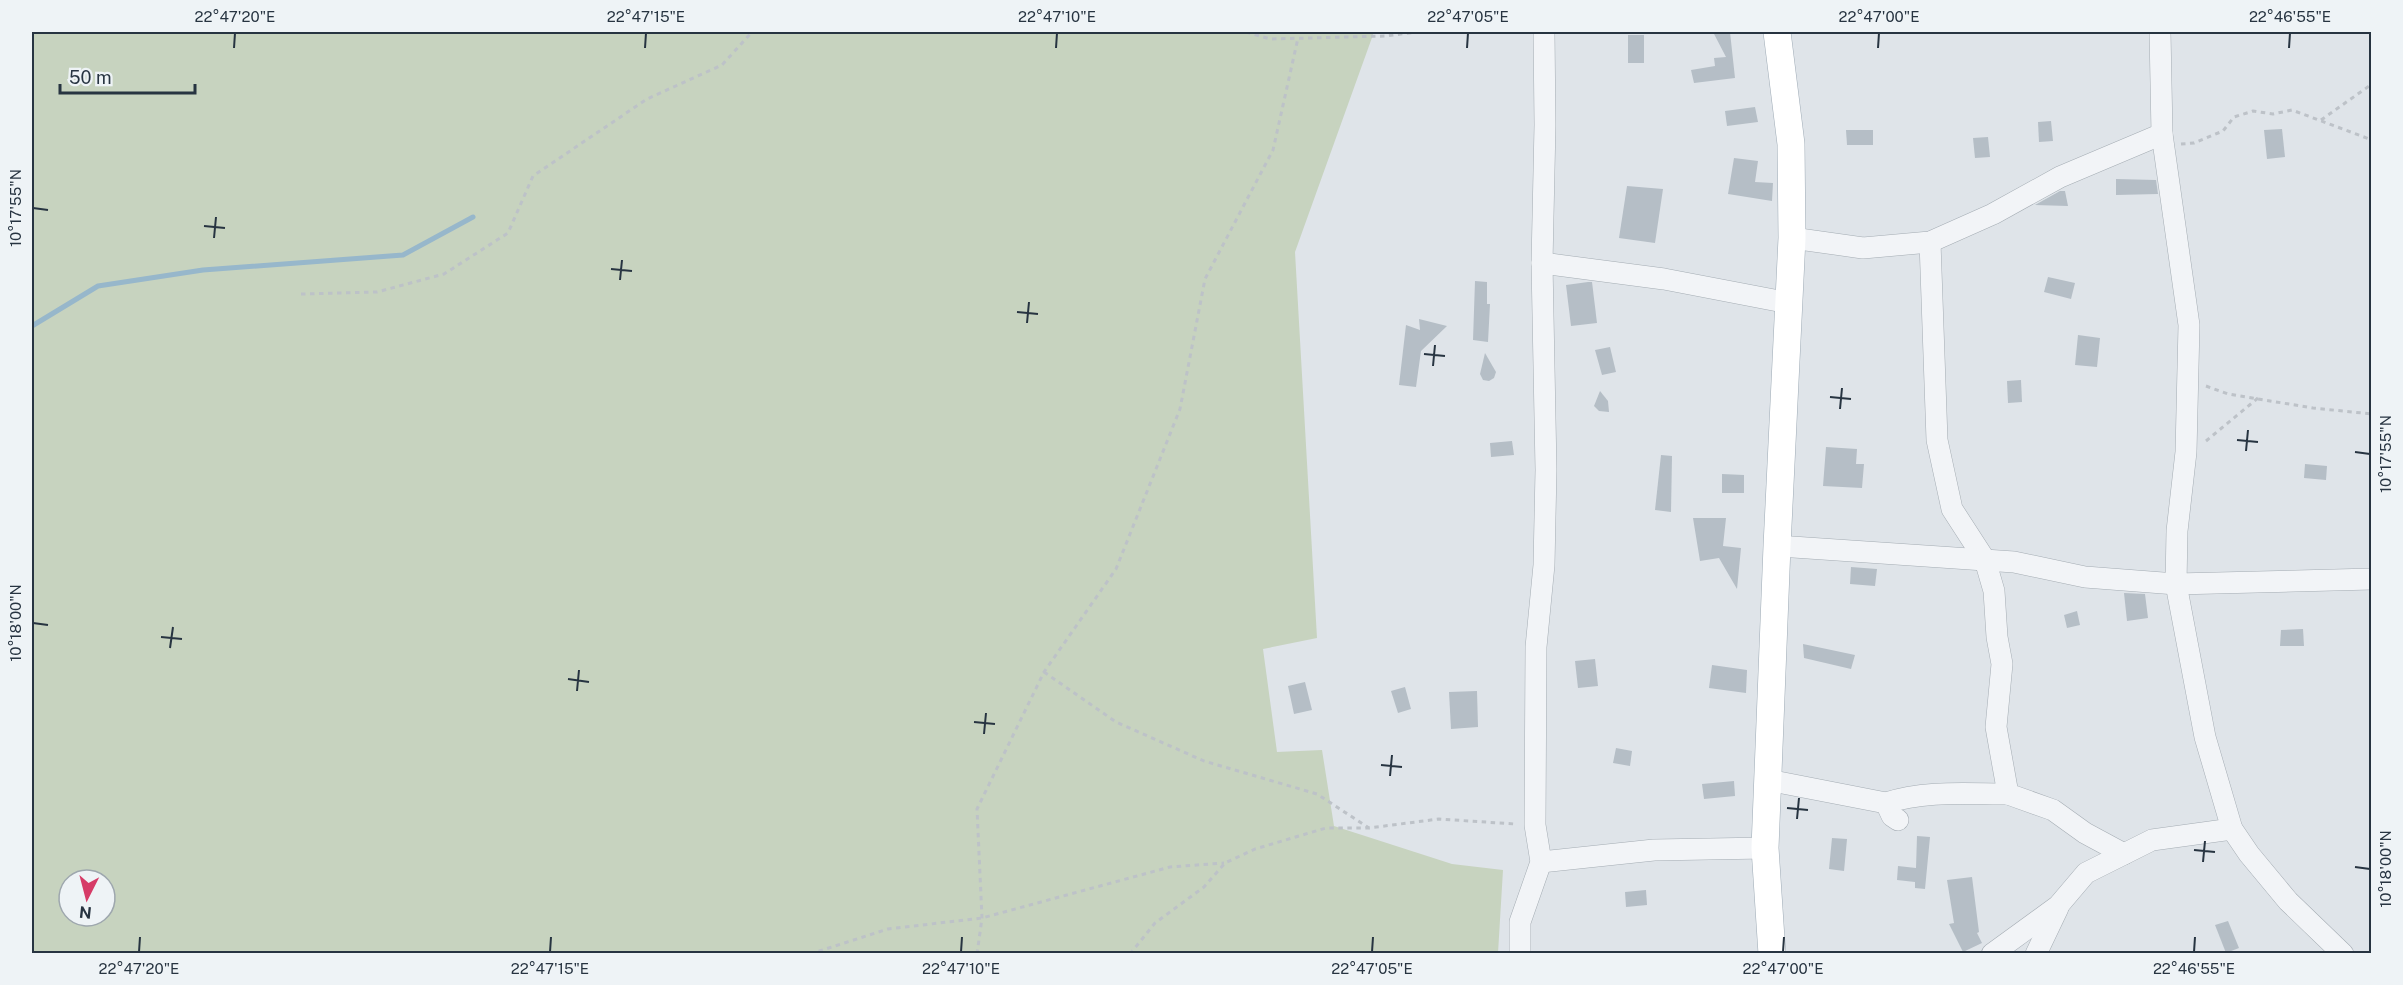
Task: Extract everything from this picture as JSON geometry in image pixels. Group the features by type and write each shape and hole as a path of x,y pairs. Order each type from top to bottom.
{"main road":[{"path":"1772,954 1765,848 1792,238 1791,144 1777,32"}],"street":[{"path":"1520,954 1520,922 1541,862 1535,825 1536,647 1544,565 1546,470 1542,263 1545,125 1544,32"},
{"path":"2160,32 2163,139 2189,325 2185,458 2177,531 2176,584 2205,737 2232,829 2289,902 2343,954"},
{"path":"1792,238 1863,248 1930,242 1993,214 2060,177 2163,139"},
{"path":"1930,242 1937,440 1952,509 1985,560 1994,591 2001,664 1996,727 2008,794"},
{"path":"1542,263 1664,279 1789,303"},
{"path":"1777,546 2014,562 2085,577 2176,584 2372,579"},
{"path":"1768,780 1892,812 1900,798 1945,793 2008,794 2053,810 2085,833 2124,854"},
{"path":"1992,954 2058,906 2086,873 2152,840 2232,829"},
{"path":"1541,862 1654,850 1765,848"},
{"path":"2036,954 2058,906"}],"path":[{"path":"301,294 376,292 444,274 508,233 533,176 647,99 722,65 752,32"},
{"path":"1246,32 1270,39 1385,36 1417,32"},
{"path":"977,954 982,918 976,809 1044,672 1116,569 1180,409 1205,279 1274,150 1298,38"},
{"path":"2321,120 2372,84"},
{"path":"2163,139 2194,143 2223,131 2235,117 2253,111 2273,114 2292,110 2372,140"},
{"path":"2188,380 2228,394 2313,408 2372,414"},
{"path":"2185,458 2258,398"},
{"path":"1044,672 1116,722 1204,761 1317,794 1369,828"},
{"path":"810,954 888,929 982,918 1170,867 1225,863 1255,849 1326,828 1369,828 1439,819 1535,825"},
{"path":"1130,954 1155,923 1204,887 1225,863"}],"green space":[{"path":"32,32 1374,32 1295,252 1317,638 1263,649 1277,752 1322,750 1334,826 1452,864 1503,870 1498,953 32,953"}],"building":[{"path":"1713,32 1730,32 1735,78 1694,83 1691,70 1715,66 1714,58 1726,57"},
{"path":"1628,35 1644,35 1644,63 1628,63"},
{"path":"1755,107 1758,122 1727,126 1725,111"},
{"path":"2051,121 2053,141 2039,142 2038,122"},
{"path":"2282,129 2285,157 2267,159 2264,130"},
{"path":"1846,130 1873,130 1873,145 1847,145"},
{"path":"1988,137 1990,157 1975,158 1973,138"},
{"path":"1734,158 1758,161 1755,182 1773,183 1772,201 1728,194"},
{"path":"2116,179 2156,180 2158,194 2116,195"},
{"path":"1627,186 1663,189 1655,243 1619,238"},
{"path":"2060,191 2065,191 2068,206 2035,205"},
{"path":"2048,277 2075,283 2071,299 2044,292"},
{"path":"1475,281 1487,282 1487,304 1490,304 1488,342 1473,340"},
{"path":"1592,282 1597,323 1571,326 1566,285"},
{"path":"1419,319 1447,326 1421,351 1416,387 1399,385 1406,325 1420,330"},
{"path":"2078,335 2100,338 2097,367 2075,365"},
{"path":"1610,347 1616,372 1602,375 1595,350"},
{"path":"1485,353 1496,372 1494,378 1489,381 1483,380 1480,374"},
{"path":"2021,380 2022,402 2008,403 2007,381"},
{"path":"1600,391 1608,401 1609,412 1599,411 1594,406"},
{"path":"1512,441 1514,455 1491,457 1490,443"},
{"path":"1826,447 1857,449 1856,464 1864,464 1862,488 1823,486"},
{"path":"1661,455 1672,456 1671,512 1655,510"},
{"path":"2305,464 2327,466 2326,480 2304,478"},
{"path":"1722,474 1744,475 1744,493 1722,493"},
{"path":"1693,518 1726,518 1723,546 1741,548 1737,589 1719,558 1700,561"},
{"path":"1851,567 1877,569 1875,586 1850,584"},
{"path":"2124,593 2145,594 2148,618 2127,621"},
{"path":"2077,611 2080,625 2067,628 2064,615"},
{"path":"2303,629 2304,646 2280,646 2281,630"},
{"path":"1803,644 1855,655 1851,669 1804,658"},
{"path":"1595,659 1598,686 1578,688 1575,661"},
{"path":"1712,665 1747,670 1746,693 1709,688"},
{"path":"1305,682 1312,710 1294,714 1288,686"},
{"path":"1405,687 1411,709 1398,713 1391,691"},
{"path":"1477,691 1478,727 1451,729 1449,692"},
{"path":"1616,748 1632,751 1630,766 1613,763"},
{"path":"1734,781 1735,796 1704,799 1702,784"},
{"path":"1917,836 1930,837 1925,889 1915,888 1915,882 1897,880 1898,866 1916,868"},
{"path":"1832,838 1847,839 1844,871 1829,869"},
{"path":"1972,877 1979,932 1977,933 1982,943 1963,952 1949,924 1954,923 1947,880"},
{"path":"1646,890 1647,905 1626,907 1625,892"},
{"path":"2228,921 2239,948 2226,953 2215,925"}],"waterway":[{"path":"32,326 98,286 203,270 403,255 473,217"}]}
